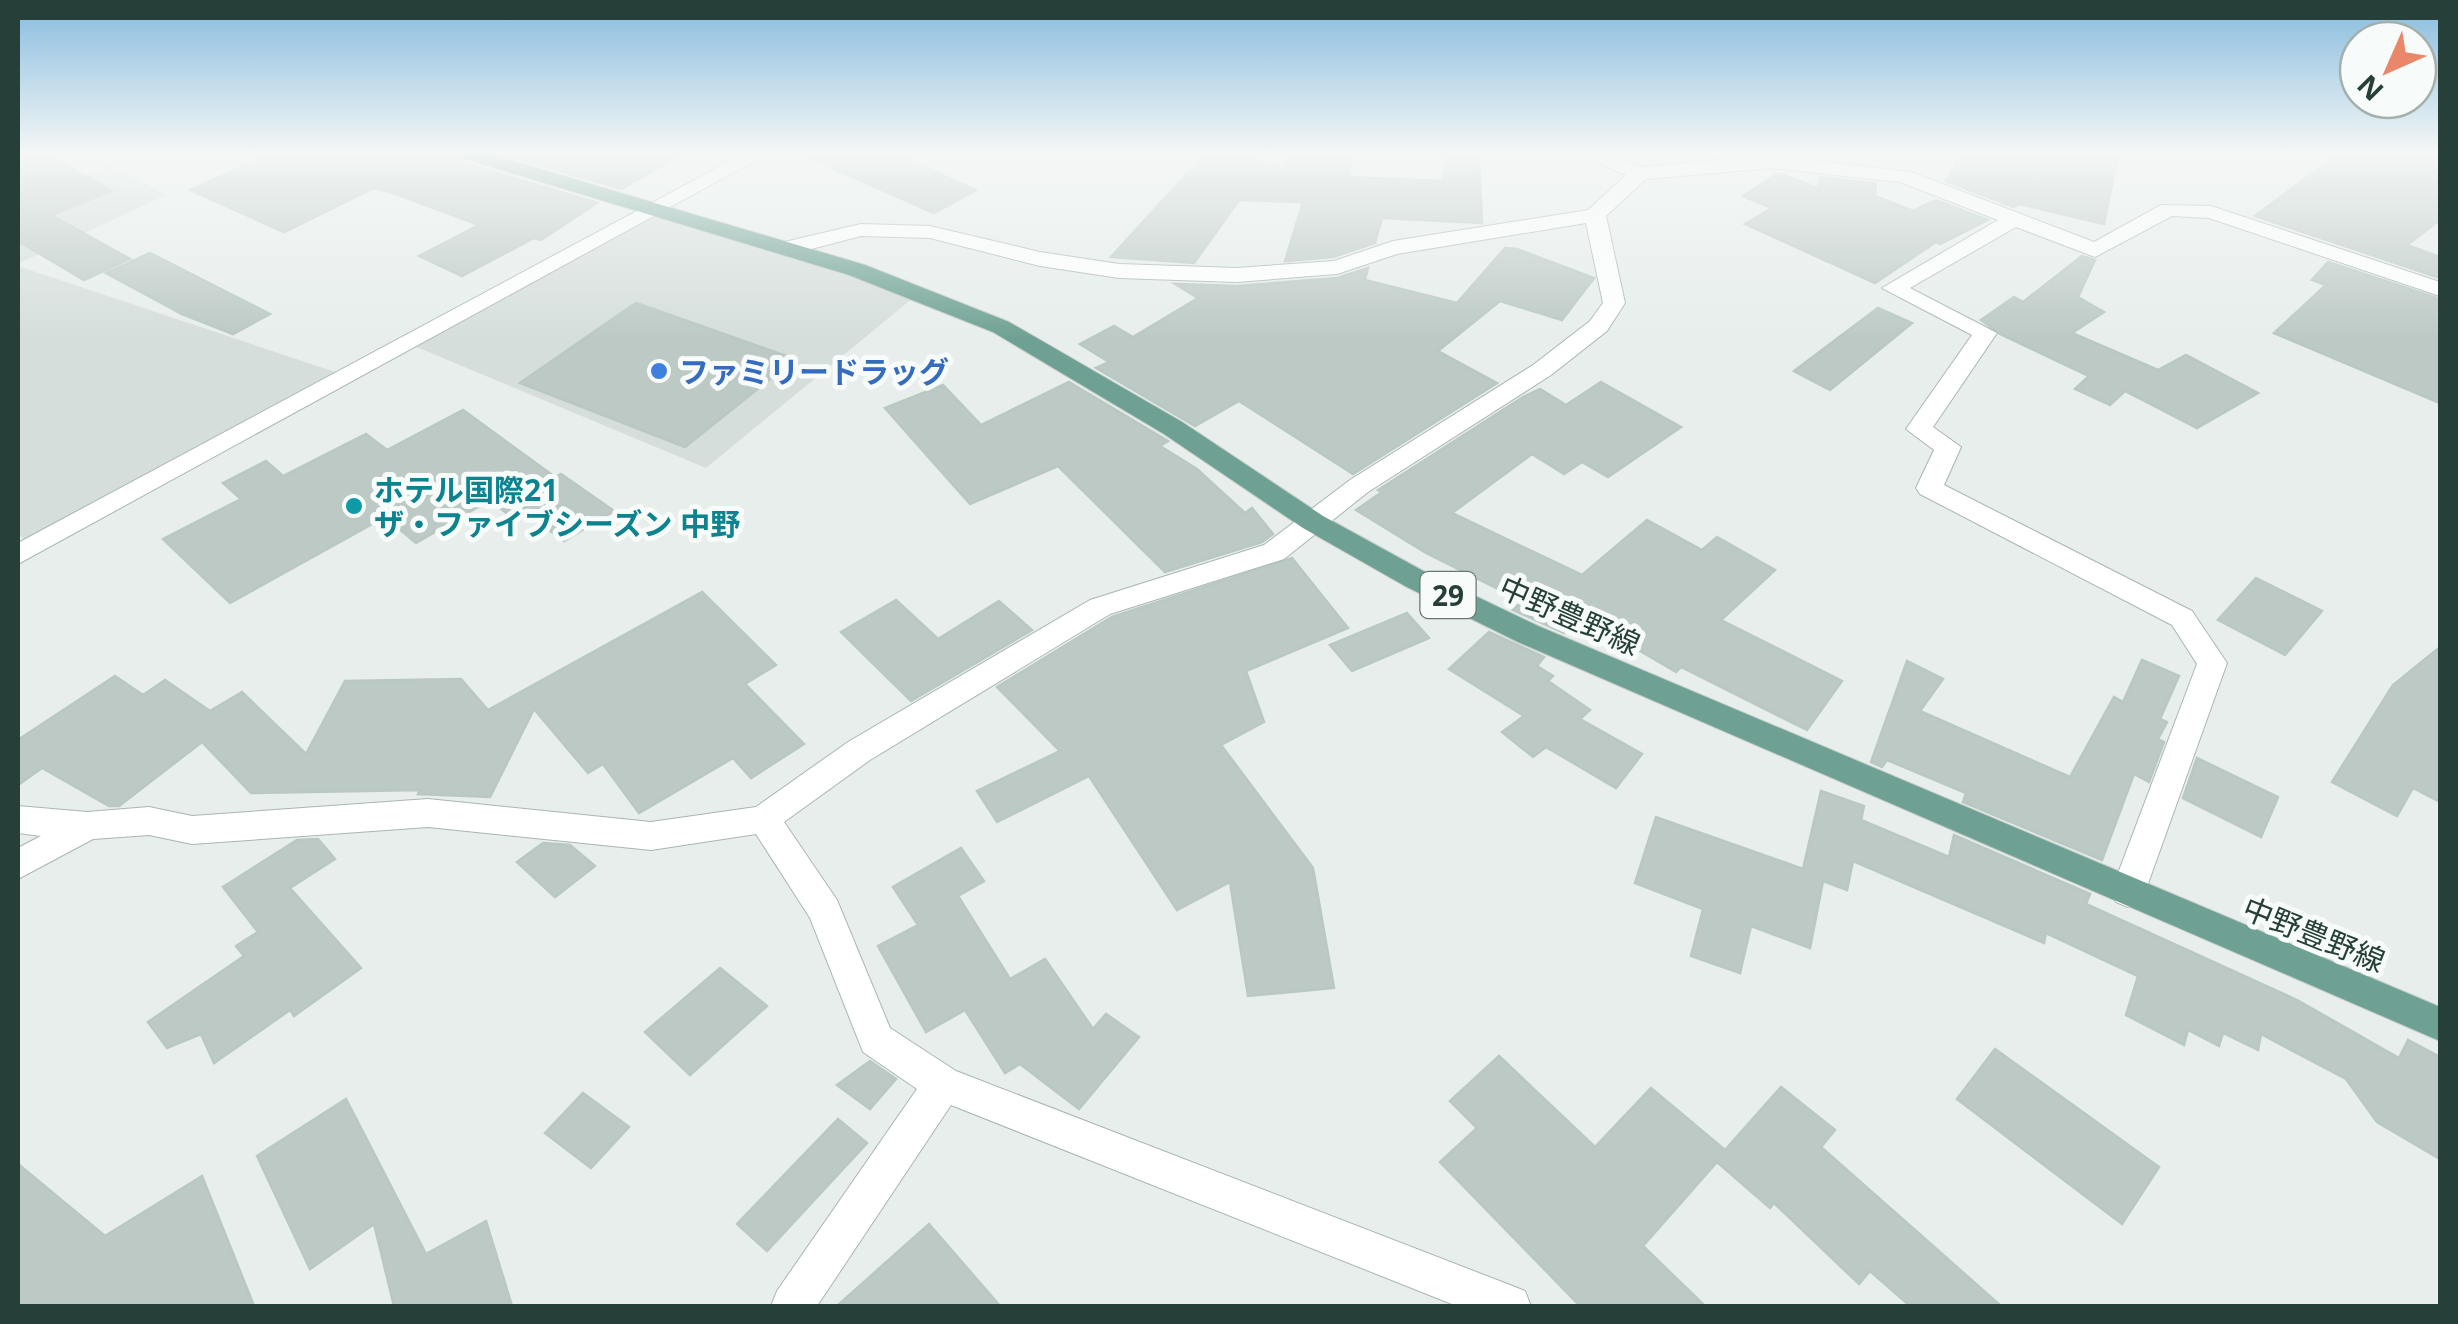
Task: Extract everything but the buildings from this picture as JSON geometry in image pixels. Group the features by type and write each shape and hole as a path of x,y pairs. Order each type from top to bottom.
{"main road":[{"name":"中野豊野線","path":"668,216 857,270 1001,327 1173,428 1313,522 1415,579 1528,634 2440,1024"}],"street":[{"path":"18,554 641,216"},
{"path":"788,248 861,230 930,232 1040,259 1119,271 1237,275 1337,267 1394,248 1590,216"},
{"path":"18,820 86,826 149,821 192,830 428,814 651,836 764,820 859,752 1100,607 1274,552 1360,486 1542,370 1599,326 1614,303 1595,216"},
{"path":"2003,216 2095,250 2156,216"},
{"path":"2222,216 2440,289"},
{"path":"2014,220 1893,288 1985,333 1919,428 1948,446 1929,488 2182,618 2212,663 2128,892"},
{"path":"764,820 826,911 876,1040 943,1084 1510,1306"},
{"path":"18,864 86,826"},
{"path":"792,1306 943,1084"}],"shaded area":[{"path":"18,216 121,216 18,264"},
{"path":"641,216 666,216 919,293 706,468 407,343"},
{"path":"18,266 347,376 33,546 18,534"}],"place":[{"name":"ファミリードラッグ","path":"659,371"},
{"name":"ホテル国際21 ザ・ファイブシーズン 中野","path":"354,506"}]}
